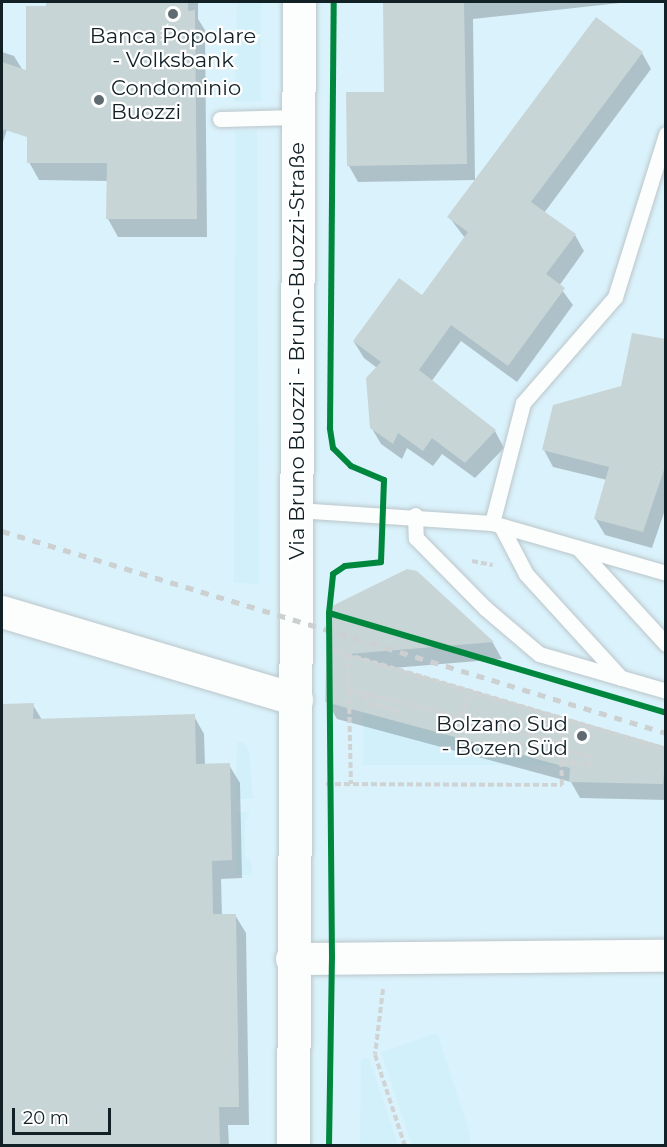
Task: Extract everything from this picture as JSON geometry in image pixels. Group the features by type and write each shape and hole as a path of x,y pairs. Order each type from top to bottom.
{"main road":[{"name":"Via Bruno Buozzi - Bruno-Buozzi-Straße","path":"293,1146 292,959 297,700 299,2"}],"street":[{"path":"2,612 297,700"},
{"path":"292,959 666,956"}],"lane":[{"path":"220,119 298,117"},
{"path":"622,678 526,574 496,524 523,403 615,297 666,134"},
{"path":"297,510 415,515 496,524 666,573"},
{"path":"415,515 417,538 539,654 666,691"},
{"path":"578,548 666,644"}],"path":[{"path":"440,562 478,561 526,574"},
{"path":"329,637 330,660"},
{"path":"329,649 666,749"},
{"path":"348,654 351,784"},
{"path":"350,690 562,743"},
{"path":"459,717 470,693"},
{"path":"366,694 367,703 402,712"},
{"path":"296,783 562,785 561,760 590,766 590,756 561,750 562,720"},
{"path":"331,773 331,796"},
{"path":"383,988 375,1055 405,1146"}],"shaded area":[{"path":"2,2 665,2 665,1145 2,1145"},
{"path":"237,2 261,2 261,101 234,102"},
{"path":"257,130 259,585 234,582 235,131"},
{"path":"363,713 557,765 363,765"},
{"path":"237,742 244,743 249,751 253,799 236,799"},
{"path":"237,812 250,812 245,822 245,856 252,863 252,875 236,875"},
{"path":"437,1033 470,1134 470,1145 412,1145 381,1052"},
{"path":"369,1058 398,1145 360,1145 361,1060"}],"building":[{"name":"Condominio Buozzi","path":"46,2 188,2 188,11 195,10 197,219 106,219 107,163 27,163 27,137 2,129 2,62 26,70 26,6 46,6"},
{"path":"383,2 464,2 467,164 347,166 346,92 384,92"},
{"path":"596,17 643,52 531,202 576,234 546,274 565,288 508,366 451,325 419,370 496,430 465,463 432,438 423,451 398,433 393,444 370,428 366,378 381,362 353,341 399,278 422,295 468,232 447,217"},
{"path":"632,333 666,339 666,464 643,532 594,519 609,467 542,450 553,405 621,386"},
{"path":"407,569 417,571 494,642 349,654 666,747 663,784 569,782 570,768 325,702 328,608"},
{"path":"34,703 33,719 195,714 196,764 230,763 232,860 212,861 213,914 236,914 239,1107 219,1107 220,1146 2,1146 2,704"}],"railway":[{"path":"2,531 666,733"}],"cycle path":[{"path":"329,1146 332,959 329,613 333,574 345,566 381,562 384,480 351,466 333,448 330,428 334,2"},
{"path":"329,613 666,713"}],"place":[{"name":"Banca Popolare - Volksbank","path":"173,14"},
{"name":"Condominio Buozzi","path":"99,100"},
{"name":"Bolzano Sud - Bozen Süd","path":"582,736"}]}
